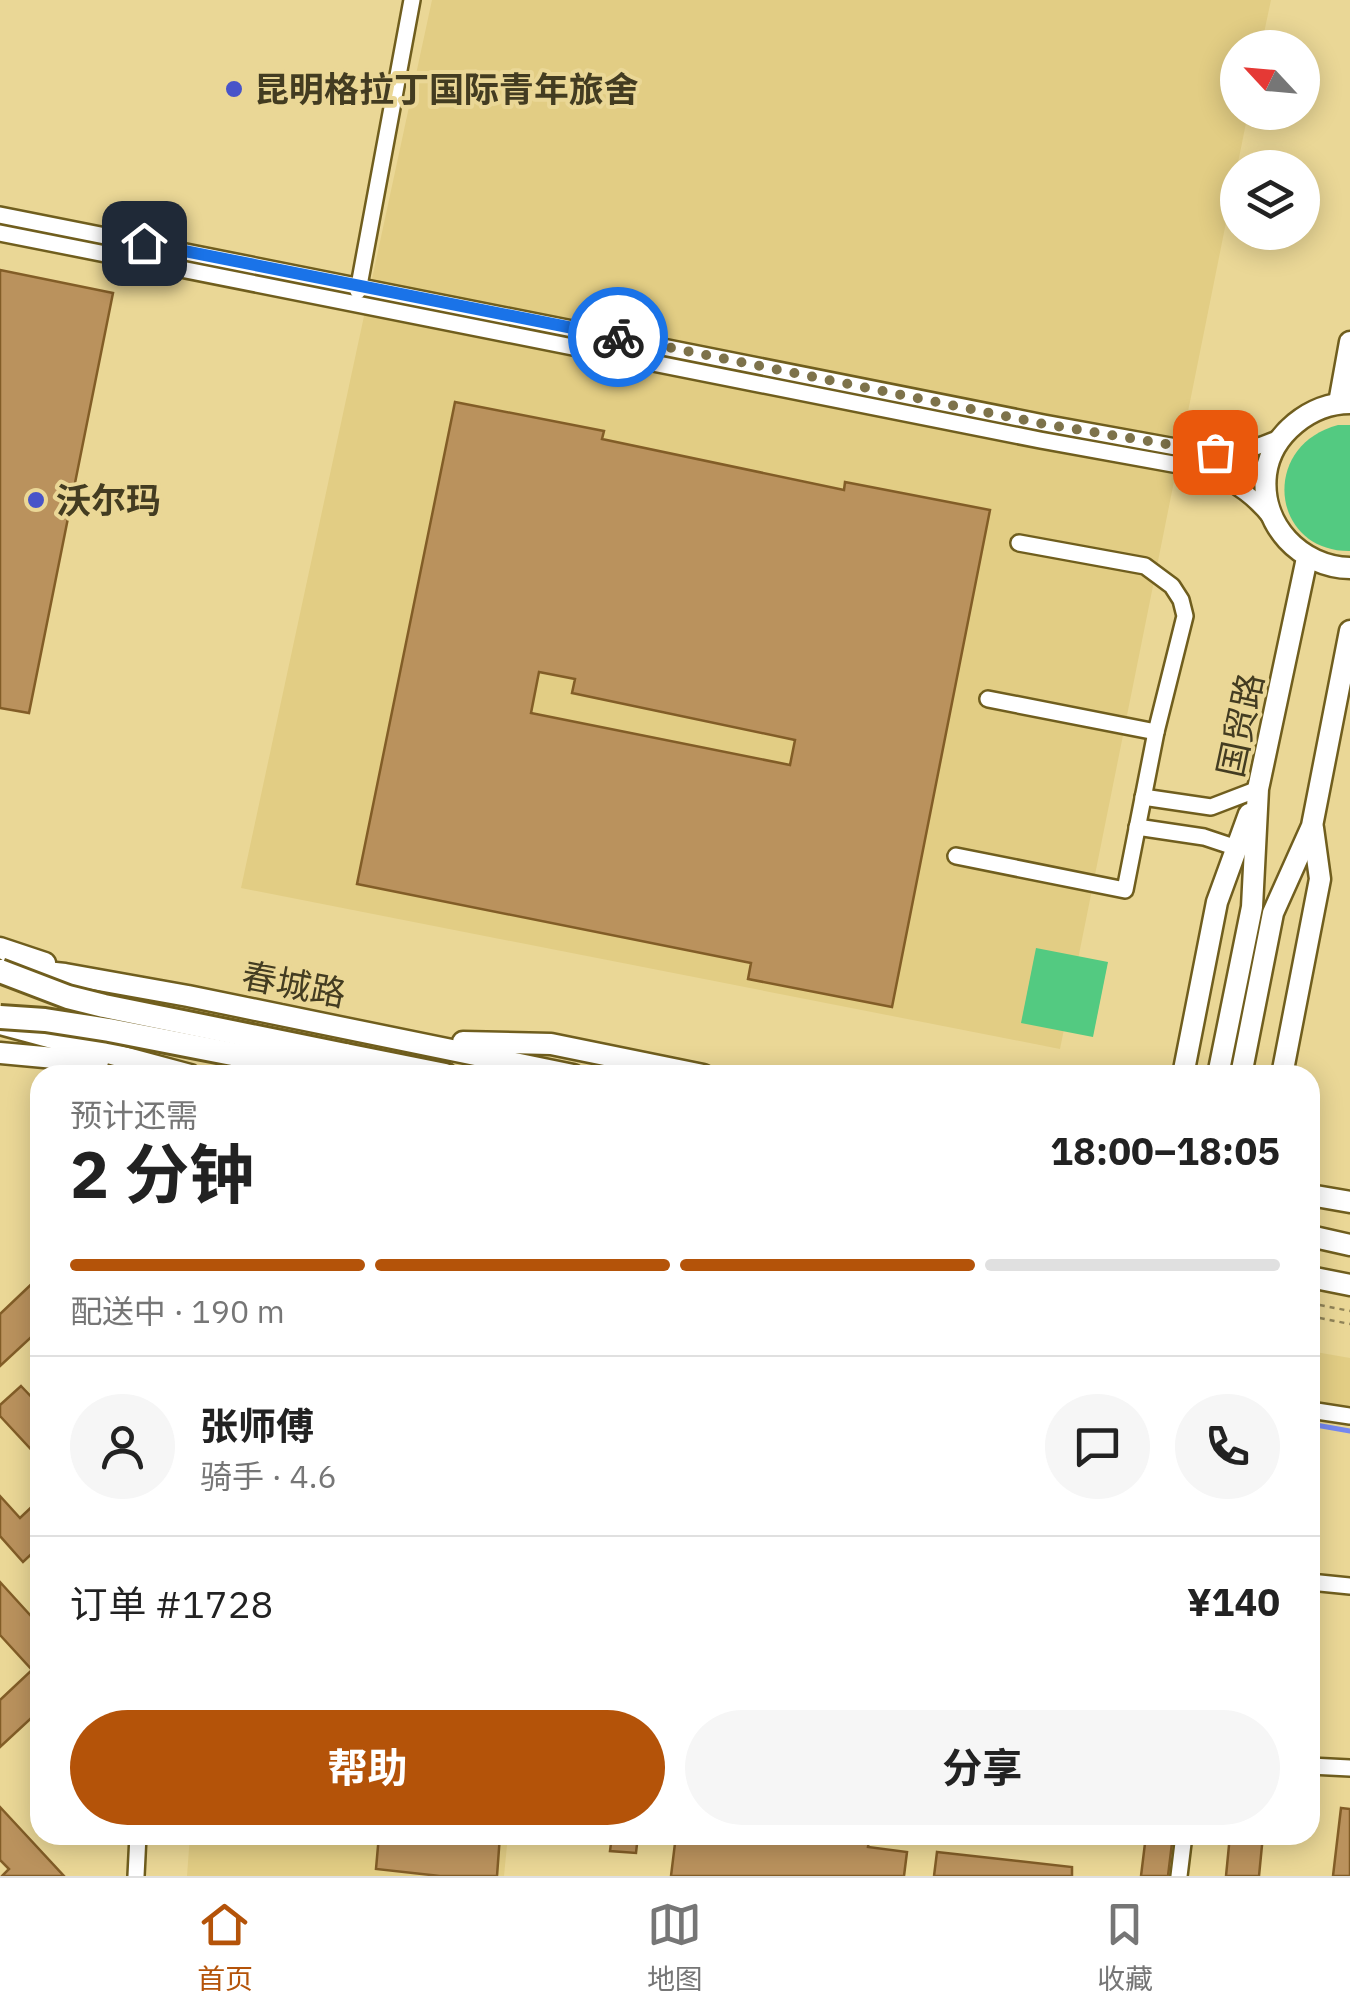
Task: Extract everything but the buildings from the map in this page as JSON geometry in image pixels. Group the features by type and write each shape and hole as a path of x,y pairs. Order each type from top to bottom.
{"highway":[{"path":"0,969 68,998 331,1065"},
{"path":"0,1021 45,1020 324,1065"}],"main road":[{"path":"1350,342 1344,403 1314,410 1293,425 1277,445 1266,472 1274,520 1288,541 1307,558 1334,568 1350,568"},
{"name":"国贸路","path":"1220,1065 1252,908 1258,789 1307,558"},
{"path":"1244,1065 1272,913 1312,826 1350,630"},
{"path":"1185,1065 1217,902 1258,789"},
{"path":"1284,1065 1320,879 1312,826"},
{"path":"0,948 31,960 178,994"},
{"name":"春城路","path":"0,969 65,974 178,994 526,1065"},
{"path":"0,1021 141,1065"},
{"path":"414,1041 551,1044 654,1065"},
{"path":"0,1053 112,1065"},
{"path":"1320,1197 1350,1202"},
{"path":"1320,1280 1350,1285"}],"street":[{"path":"356,302 412,0"},
{"path":"0,215 1044,424 1198,451 1245,450 1284,436"},
{"path":"0,233 1195,468 1241,488 1274,520"},
{"path":"956,856 1125,890 1156,732 1185,616 1172,586 1146,566 1019,543"},
{"path":"988,699 1156,732"},
{"path":"1143,797 1211,807 1258,789"},
{"path":"1138,827 1204,837 1237,848"},
{"path":"1320,1412 1350,1416"},
{"path":"1320,1583 1350,1586"},
{"path":"1320,1766 1350,1768"},
{"path":"136,1876 138,1845"},
{"path":"1179,1876 1183,1845"}],"path":[{"path":"1320,1306 1350,1311"},
{"path":"1320,1318 1350,1324"}],"shaded area":[{"path":"432,0 1271,0 1265,30 1220,30 1220,130 1245,130 1241,150 1220,150 1220,250 1060,1049 241,888"},
{"path":"1320,1353 1350,1358 1350,1424 1320,1419"},
{"path":"189,1845 507,1845 504,1876 187,1876"}],"green space":[{"path":"1338,425 1350,425 1350,551 1324,547 1304,535 1291,517 1285,496 1286,474 1295,454 1313,436"},
{"path":"1036,948 1108,962 1093,1037 1021,1023"}],"waterway":[{"path":"1320,1426 1350,1431"}],"way so far":[{"path":"618,337 1044,424 1215,452"}],"place":[{"name":"昆明格拉丁国际青年旅舍","path":"234,89"},
{"name":"沃尔玛","path":"36,500"}],"route":[{"path":"144,243 618,337"}]}
